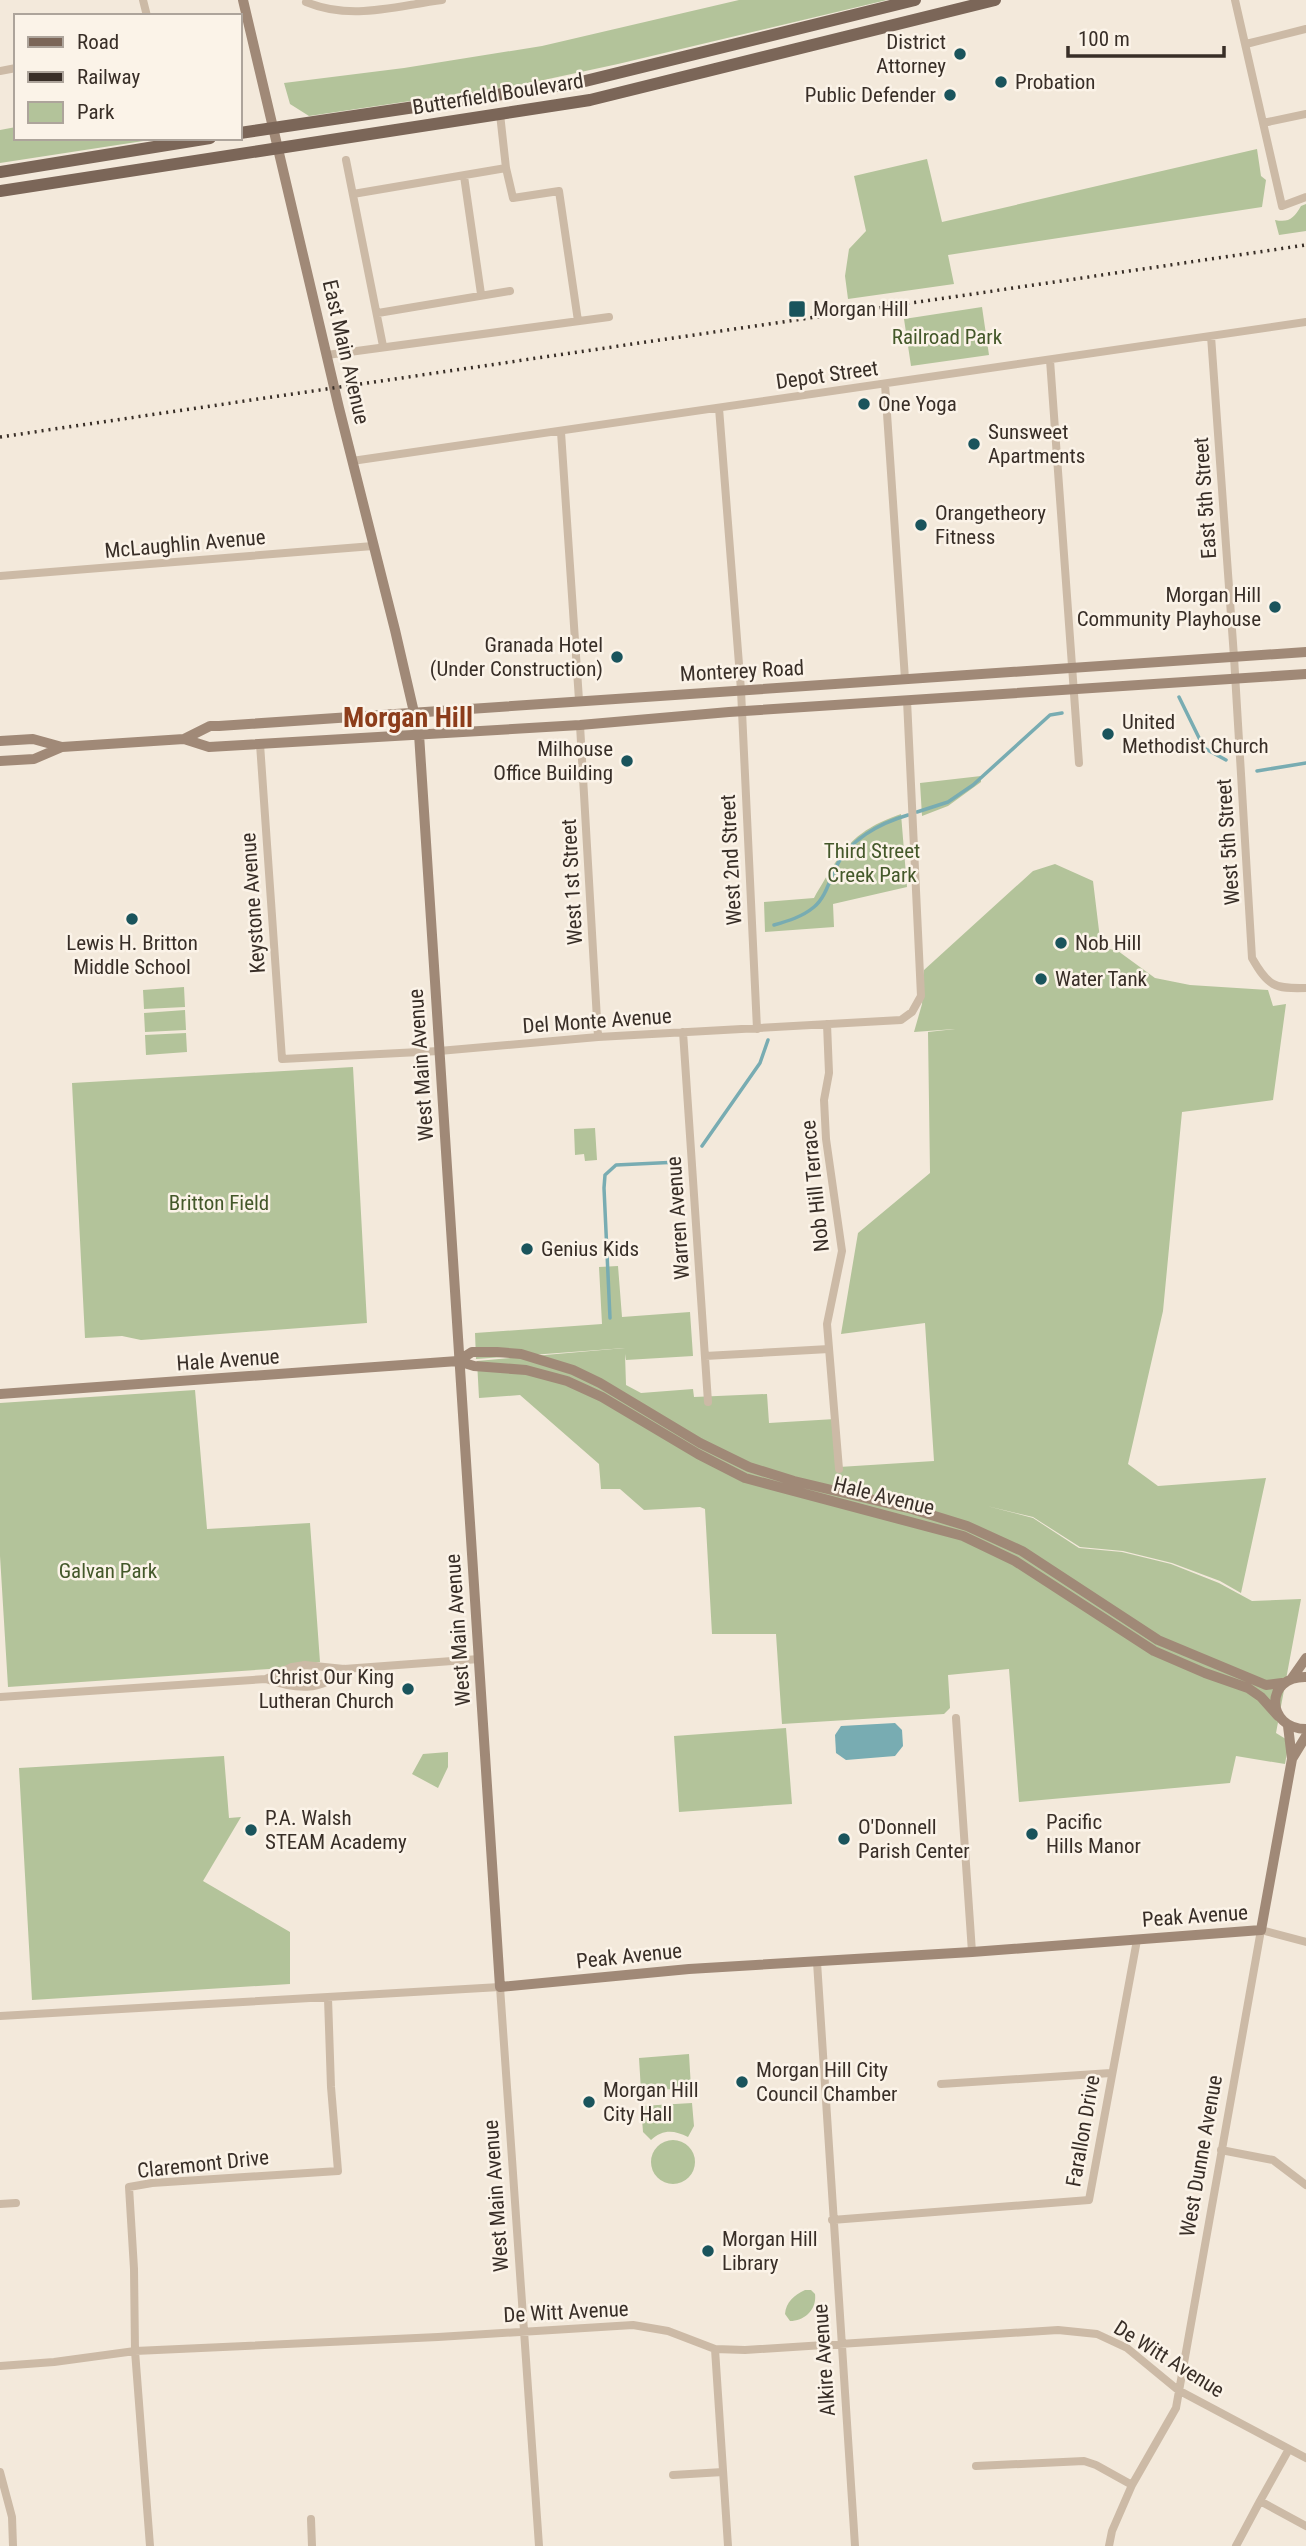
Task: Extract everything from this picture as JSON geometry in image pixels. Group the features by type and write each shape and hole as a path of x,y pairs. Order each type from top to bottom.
{"main road":[{"name":"East Main Avenue","path":"243,0 352,461 415,712"},
{"name":"Butterfield Boulevard","path":"242,134 577,83 915,0"},
{"name":"Butterfield Boulevard","path":"0,191 590,100 995,0"},
{"path":"0,172 198,140"},
{"name":"Monterey Road","path":"184,739 210,726 1306,652"},
{"name":"Monterey Road","path":"0,741 33,739 62,747 184,739 209,747 580,725 1306,674"},
{"name":"West Main Avenue","path":"415,712 419,734 500,1987"},
{"name":"Monterey Road","path":"0,761 34,759 62,747"},
{"name":"Hale Avenue","path":"458,1361 472,1352 498,1352 522,1354 573,1370 724,1456 794,1480 912,1509 967,1526 1022,1551 1158,1640 1266,1685 1306,1677"},
{"name":"Hale Avenue","path":"0,1394 307,1374 458,1361 474,1366 526,1370 567,1381 602,1397 698,1454 745,1478 962,1536 1015,1561 1154,1651 1248,1688 1261,1697 1288,1726"},
{"path":"1278,1716 1275,1697 1306,1658"},
{"path":"1288,1726 1306,1729"},
{"name":"West Dunne Avenue","path":"1261,1930 1292,1759 1288,1726"},
{"name":"West Dunne Avenue","path":"1292,1759 1306,1736"},
{"name":"Peak Avenue","path":"500,1987 689,1969 972,1952 1261,1930"}],"street":[{"path":"306,2 324,10 356,13 442,0"},
{"path":"1235,0 1282,206 1306,197"},
{"path":"1246,44 1306,29"},
{"path":"500,114 506,169 513,198 558,191 578,321"},
{"path":"1263,123 1306,114"},
{"path":"346,160 383,346"},
{"path":"354,194 506,169"},
{"path":"464,176 481,294"},
{"path":"378,313 510,290"},
{"path":"327,355 610,317"},
{"name":"Depot Street","path":"352,461 1306,322"},
{"name":"East 5th Street","path":"1211,336 1234,657"},
{"path":"1050,360 1079,763"},
{"path":"885,384 905,679"},
{"name":"West 2nd Street","path":"719,408 741,690 757,1029"},
{"path":"561,432 579,700"},
{"name":"McLaughlin Avenue","path":"0,576 373,546"},
{"name":"West 5th Street","path":"1234,657 1252,958 1264,979 1286,989 1306,988"},
{"name":"Del Monte Avenue","path":"282,1059 901,1020 912,1012 920,996 907,700"},
{"name":"West 1st Street","path":"580,725 598,1037"},
{"name":"Keystone Avenue","path":"260,744 282,1059"},
{"name":"Nob Hill Terrace","path":"827,1024 829,1073 824,1100 826,1139 842,1251 827,1324 839,1469"},
{"name":"Warren Avenue","path":"683,1032 708,1402"},
{"path":"705,1356 829,1349"},
{"path":"266,1679 292,1667 314,1665 344,1670 479,1659"},
{"path":"0,1698 266,1679 305,1687 322,1685 344,1670"},
{"path":"956,1718 972,1952"},
{"path":"1261,1930 1306,1942"},
{"name":"West Dunne Avenue","path":"1109,2546 1112,2531 1132,2485 1176,2408 1261,1930"},
{"name":"Farallon Drive","path":"832,2220 1089,2200 1137,1940"},
{"name":"Alkire Avenue","path":"817,1962 855,2546"},
{"name":"Peak Avenue","path":"0,2016 500,1987"},
{"name":"West Main Avenue","path":"500,1987 539,2546"},
{"name":"Claremont Drive","path":"150,2546 135,2351 129,2187 165,2182 338,2171 331,2087 328,1998"},
{"path":"941,2084 1111,2073"},
{"path":"1221,2150 1273,2161 1306,2185"},
{"path":"0,2204 16,2203"},
{"name":"De Witt Avenue","path":"0,2366 135,2351 633,2325 668,2331 715,2349 745,2350 1058,2330 1097,2334 1127,2348 1178,2390 1306,2458"},
{"path":"715,2349 728,2546"},
{"path":"1236,2546 1289,2449"},
{"path":"976,2466 1084,2461 1132,2485"},
{"path":"0,2472 12,2516 13,2546"},
{"path":"673,2475 723,2472"},
{"path":"1260,2501 1306,2526"},
{"path":"311,2519 312,2546"}],"green space":[{"path":"739,0 887,0 525,84 309,116 290,104 284,83 404,68 542,46"},
{"path":"14,127 14,140 150,140 0,163 0,130"},
{"path":"1257,149 1261,176 1266,180 1262,207 948,255 954,284 848,299 845,276 849,249 866,231 854,176 927,159 942,222"},
{"path":"1306,204 1306,231 1279,235 1275,220 1291,219 1301,206"},
{"name":"Railroad Park","path":"982,307 989,355 911,366 904,319"},
{"name":"Third Street Creek Park","path":"981,776 981,782 948,806 922,816 920,783"},
{"name":"Third Street Creek Park","path":"901,814 907,887 833,904 834,927 765,932 764,902 814,898 848,846 869,828"},
{"path":"1055,864 1093,881 1101,947 1118,951 1155,978 1190,985 1268,990 1273,1006 1286,1004 1273,1100 1182,1112 1163,1311 1128,1464 1158,1486 1266,1478 1241,1593 1220,1581 1172,1563 1123,1551 1080,1547 1033,1517 987,1506 1033,1518 1079,1548 1122,1552 1171,1564 1219,1583 1252,1601 1301,1599 1276,1733 1289,1741 1285,1764 1236,1756 1230,1783 1019,1802 1009,1669 948,1675 950,1708 944,1714 782,1724 776,1634 712,1634 705,1509 644,1510 620,1489 601,1489 599,1464 520,1395 479,1398 477,1361 625,1348 476,1359 475,1333 602,1324 599,1267 618,1266 622,1317 690,1312 693,1356 626,1360 625,1354 626,1385 641,1393 693,1389 694,1397 767,1394 769,1423 835,1419 839,1467 934,1461 925,1323 841,1334 858,1233 930,1173 928,1032 955,1029 914,1032 922,1004 924,970 1033,871"},
{"path":"184,987 185,1007 144,1009 143,990"},
{"path":"185,1010 186,1030 145,1032 144,1013"},
{"path":"186,1033 187,1052 146,1055 145,1035"},
{"name":"Britton Field","path":"353,1067 367,1323 141,1340 122,1336 85,1338 72,1083"},
{"path":"595,1128 597,1160 585,1161 584,1154 575,1155 574,1129"},
{"name":"Galvan Park","path":"195,1390 207,1529 310,1523 320,1662 269,1669 8,1687 0,1556 0,1403"},
{"path":"786,1728 792,1804 679,1812 674,1736"},
{"path":"448,1752 448,1767 438,1788 412,1774 423,1754"},
{"path":"224,1756 229,1818 241,1817 203,1881 290,1932 290,1984 32,2000 19,1768"},
{"path":"689,2054 691,2088 641,2091 639,2058"},
{"path":"692,2103 694,2126 688,2137 669,2132 651,2140 643,2132 641,2106"},
{"path":"673,2140 682,2141 689,2146 694,2153 694,2171 689,2178 682,2183 673,2184 664,2183 657,2178 652,2171 651,2162 652,2153 657,2146 664,2141"},
{"path":"805,2290 811,2290 815,2294 814,2305 801,2319 790,2321 785,2314 787,2306"}],"water":[{"path":"895,1723 902,1730 903,1746 895,1756 846,1760 836,1753 835,1735 841,1726"}],"waterway":[{"path":"1179,697 1204,748 1226,760"},
{"path":"917,812 948,802 973,785 1050,715 1062,713"},
{"path":"1257,771 1306,763"},
{"path":"774,925 800,916 818,903 841,859 856,841 876,828 908,815"},
{"path":"702,1146 760,1063 768,1040"},
{"path":"610,1318 605,1175 616,1165 679,1162"}],"railway":[{"path":"0,437 1306,245"}],"place":[{"name":"District Attorney","path":"960,54"},
{"name":"Probation","path":"1001,82"},
{"name":"Public Defender","path":"950,95"},
{"name":"Morgan Hill","path":"797,309"},
{"name":"One Yoga","path":"864,404"},
{"name":"Sunsweet Apartments","path":"974,444"},
{"name":"Orangetheory Fitness","path":"921,525"},
{"name":"Morgan Hill Community Playhouse","path":"1275,607"},
{"name":"Granada Hotel (Under Construction)","path":"617,657"},
{"name":"United Methodist Church","path":"1108,734"},
{"name":"Milhouse Office Building","path":"627,761"},
{"name":"Lewis H. Britton Middle School","path":"132,919"},
{"name":"Nob Hill","path":"1061,943"},
{"name":"Water Tank","path":"1041,979"},
{"name":"Genius Kids","path":"527,1249"},
{"name":"Christ Our King Lutheran Church","path":"408,1689"},
{"name":"P.A. Walsh STEAM Academy","path":"251,1830"},
{"name":"Pacific Hills Manor","path":"1032,1834"},
{"name":"O'Donnell Parish Center","path":"844,1839"},
{"name":"Morgan Hill City Council Chamber","path":"742,2082"},
{"name":"Morgan Hill City Hall","path":"589,2102"},
{"name":"Morgan Hill Library","path":"708,2251"}],"district":[{"name":"Morgan Hill","path":"408,717"}]}
